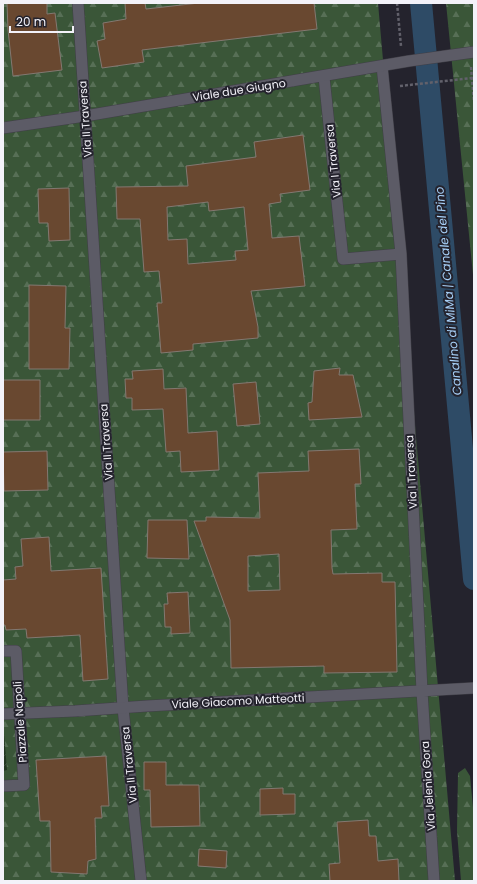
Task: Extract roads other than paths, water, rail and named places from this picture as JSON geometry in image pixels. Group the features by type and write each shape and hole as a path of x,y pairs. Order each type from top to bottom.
{"street":[{"name":"Via II Traversa","path":"78,3 123,708 141,881"},
{"name":"Viale due Giugno","path":"3,128 85,116 471,52"},
{"name":"Via I Traversa","path":"382,66 401,254 422,691"},
{"name":"Via I Traversa","path":"324,76 343,259 401,254"},
{"name":"Piazzale Napoli","path":"3,652 16,651 24,784 3,786"},
{"name":"Viale Giacomo Matteotti","path":"3,714 20,712 74,712 474,688"},
{"name":"Via Jelenia Gora","path":"422,691 434,881"}],"waterway":[{"name":"Canalino di MiMa | Canale del Pino","path":"421,3 474,579"}]}
